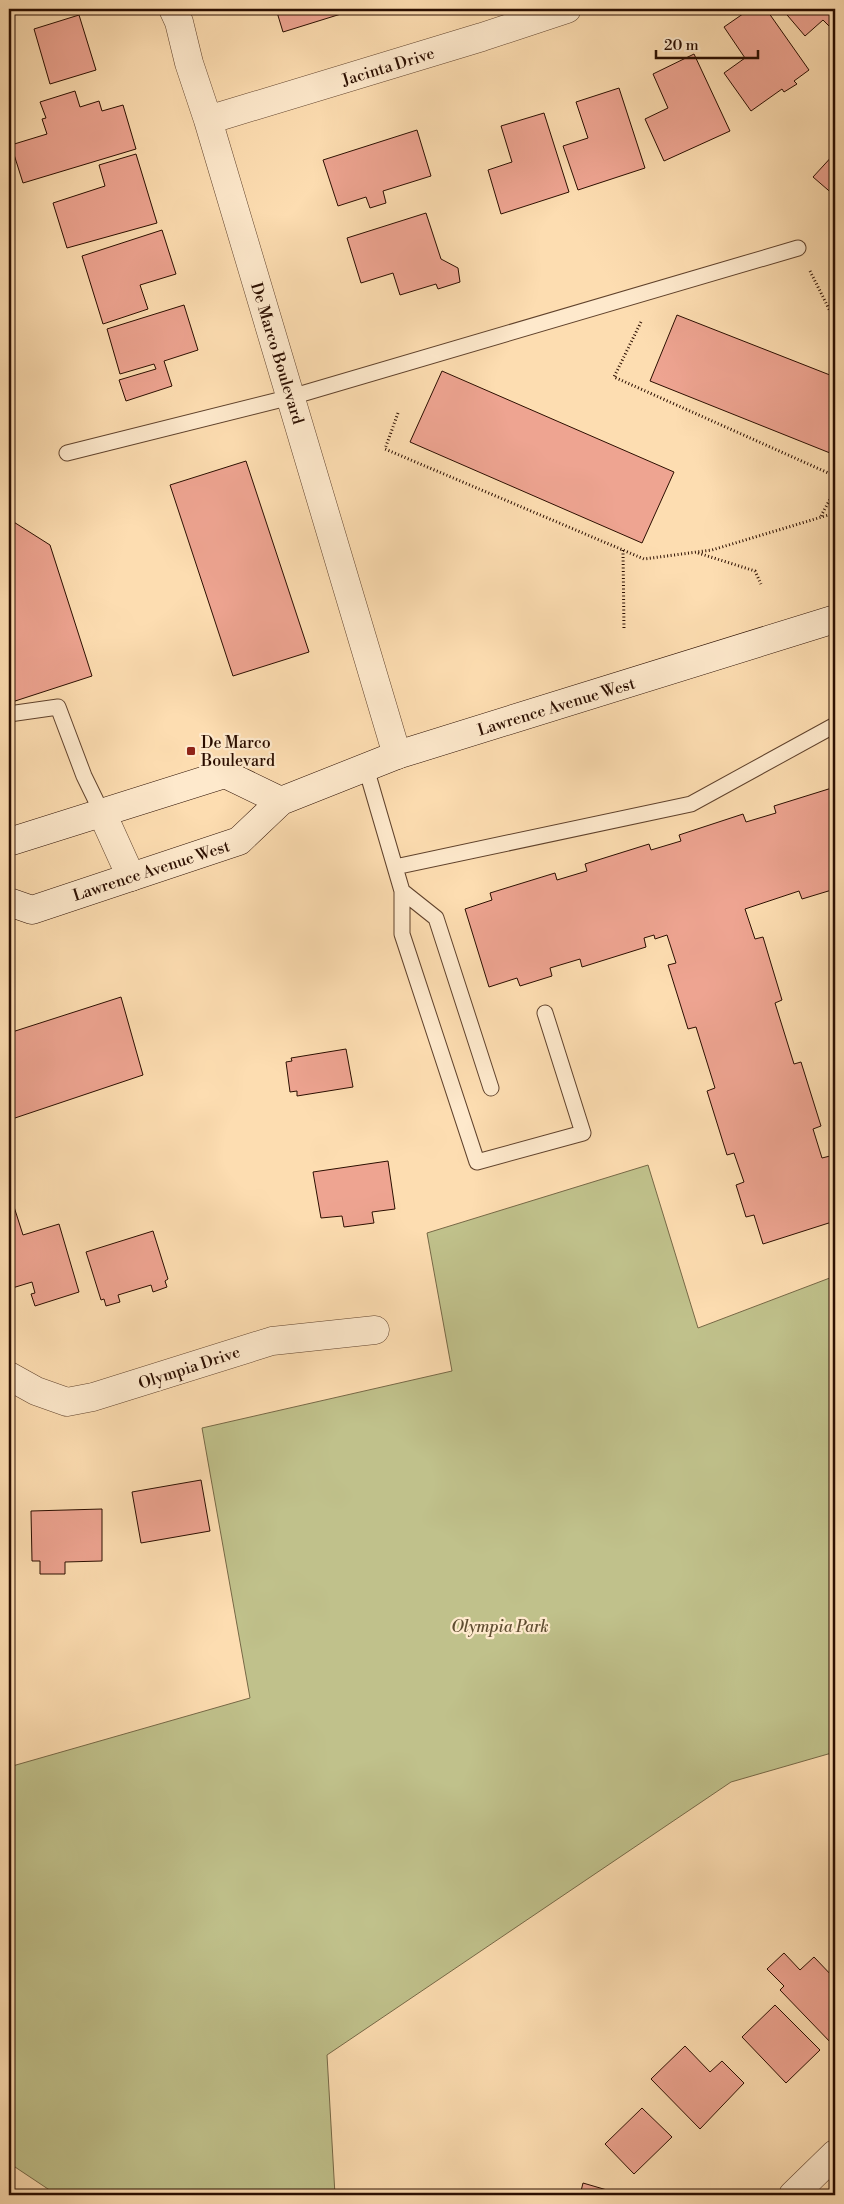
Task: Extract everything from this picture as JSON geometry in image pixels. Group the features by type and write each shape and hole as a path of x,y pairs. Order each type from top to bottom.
{"street":[{"name":"De Marco Boulevard","path":"173,9 179,22 189,63 208,120 397,755"},
{"name":"Jacinta Drive","path":"208,120 567,9"},
{"name":"Lawrence Avenue West","path":"9,902 32,910 239,841 281,801 397,755 835,619"},
{"path":"9,842 225,774 281,801"},
{"path":"102,813 130,877"},
{"name":"Olympia Drive","path":"9,1376 36,1391 67,1402 93,1397 272,1340 375,1330"},
{"path":"793,2195 835,2154"}],"lane":[{"path":"67,453 291,397 798,248"},
{"path":"9,714 58,707 84,776 102,813"},
{"path":"395,867 691,804 835,726"},
{"path":"366,768 402,892 402,934 477,1162 583,1133 545,1013"},
{"path":"402,892 436,918 492,1088"}],"path":[{"path":"798,248 835,321"},
{"path":"658,289 614,377 835,476"},
{"path":"398,413 385,449 644,559 712,550 835,513"},
{"path":"821,517 835,490"},
{"path":"623,550 624,630"},
{"path":"695,552 755,571 761,584"}],"green space":[{"name":"Olympia Park","path":"648,1165 698,1328 835,1276 835,1752 731,1782 327,2055 335,2195 57,2195 9,2163 9,1767 250,1698 202,1428 452,1371 427,1233"}],"building":[{"path":"276,9 357,9 283,32"},
{"path":"750,9 766,9 809,70 794,81 797,84 784,92 782,89 751,111 724,73 745,58 724,27"},
{"path":"782,9 835,9 835,21 829,26 823,20 805,36"},
{"path":"79,15 96,70 50,84 34,29"},
{"path":"694,54 730,131 664,161 645,119 668,108 653,74"},
{"path":"619,88 645,168 578,190 563,146 588,138 576,102"},
{"path":"75,91 80,107 99,101 102,111 123,105 136,149 23,183 11,145 47,134 42,119 46,118 40,102"},
{"path":"544,113 569,192 501,214 488,170 512,162 501,126"},
{"path":"417,130 431,176 383,191 386,203 370,208 366,197 338,206 323,160"},
{"path":"835,153 835,196 813,177"},
{"path":"136,154 157,223 67,248 53,203 105,186 99,165"},
{"path":"426,213 441,259 458,268 460,282 438,289 436,284 400,295 393,273 361,283 347,238"},
{"path":"162,230 176,274 140,285 148,309 103,324 82,256"},
{"path":"184,305 198,350 164,361 172,386 126,401 119,380 156,369 154,364 120,374 107,329"},
{"path":"677,315 835,377 835,455 650,381"},
{"path":"442,371 674,472 642,543 410,442"},
{"path":"246,461 309,652 233,676 170,485"},
{"path":"9,519 50,545 92,676 9,703"},
{"path":"835,787 835,889 802,899 799,891 745,909 755,939 763,937 782,1000 775,1003 794,1064 801,1062 821,1126 813,1129 822,1158 830,1156 835,1172 835,1190 833,1191 835,1221 763,1244 754,1215 746,1217 736,1185 744,1182 734,1153 727,1155 707,1091 715,1088 696,1027 688,1029 668,965 676,963 667,935 655,939 654,935 644,938 646,947 582,967 580,959 550,968 552,976 520,986 517,978 489,987 465,909 492,900 490,893 555,873 557,880 587,871 585,864 649,844 651,850 681,841 679,835 743,814 746,822 776,813 774,806"},
{"path":"121,997 143,1075 9,1120 9,1033"},
{"path":"346,1049 353,1087 297,1096 297,1091 290,1092 286,1062 292,1061 291,1058"},
{"path":"388,1161 395,1209 372,1212 374,1223 344,1227 342,1216 321,1218 313,1172"},
{"path":"9,1191 23,1235 59,1224 79,1292 35,1306 31,1294 35,1293 32,1282 9,1289"},
{"path":"153,1231 168,1279 165,1281 167,1287 153,1292 151,1285 118,1295 120,1302 106,1306 104,1299 101,1300 86,1252"},
{"path":"9,1480 13,1482 9,1497"},
{"path":"201,1480 210,1531 141,1543 132,1492"},
{"path":"102,1509 102,1561 65,1562 65,1574 40,1574 40,1561 32,1561 31,1511"},
{"path":"784,1953 800,1970 814,1957 835,1979 834,2046 780,1990 784,1986 767,1969"},
{"path":"775,2005 820,2050 786,2083 742,2037"},
{"path":"685,2046 710,2072 722,2061 744,2083 700,2129 651,2079"},
{"path":"642,2108 672,2137 634,2174 605,2144"},
{"path":"583,2183 624,2195 580,2195"}],"place":[{"name":"De Marco Boulevard","path":"191,751"}]}
